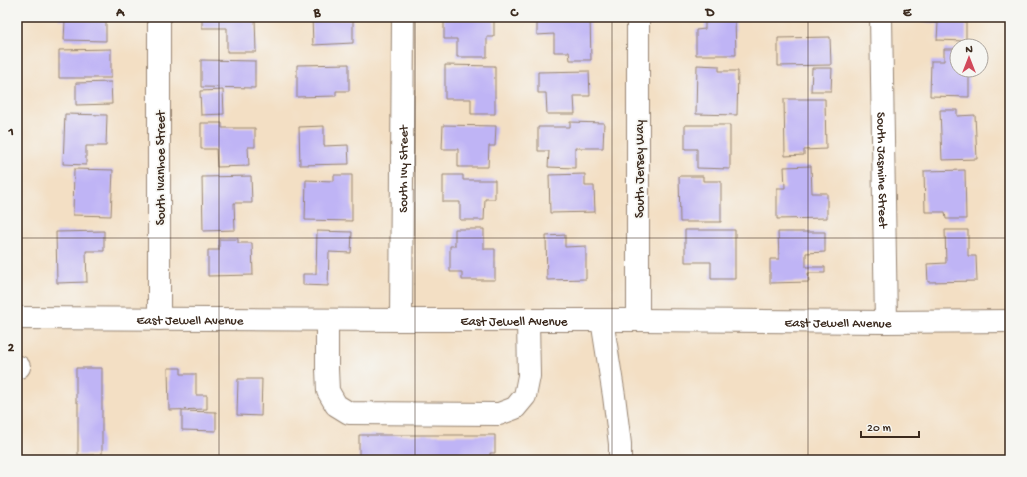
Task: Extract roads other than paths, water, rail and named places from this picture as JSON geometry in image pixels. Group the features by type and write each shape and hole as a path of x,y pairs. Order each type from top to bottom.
{"street":[{"name":"South Ivanhoe Street","path":"159,17 159,319"},
{"name":"South Ivy Street","path":"402,320 403,17"},
{"name":"South Jersey Way","path":"638,17 638,320"},
{"name":"South Jasmine Street","path":"881,17 886,322"},
{"name":"East Jewell Avenue","path":"17,318 886,322 1010,321"},
{"path":"327,320 328,392 336,405 349,412 491,414 499,414 515,408 525,396 529,376 528,320"},
{"path":"602,320 620,444 620,460"}]}
